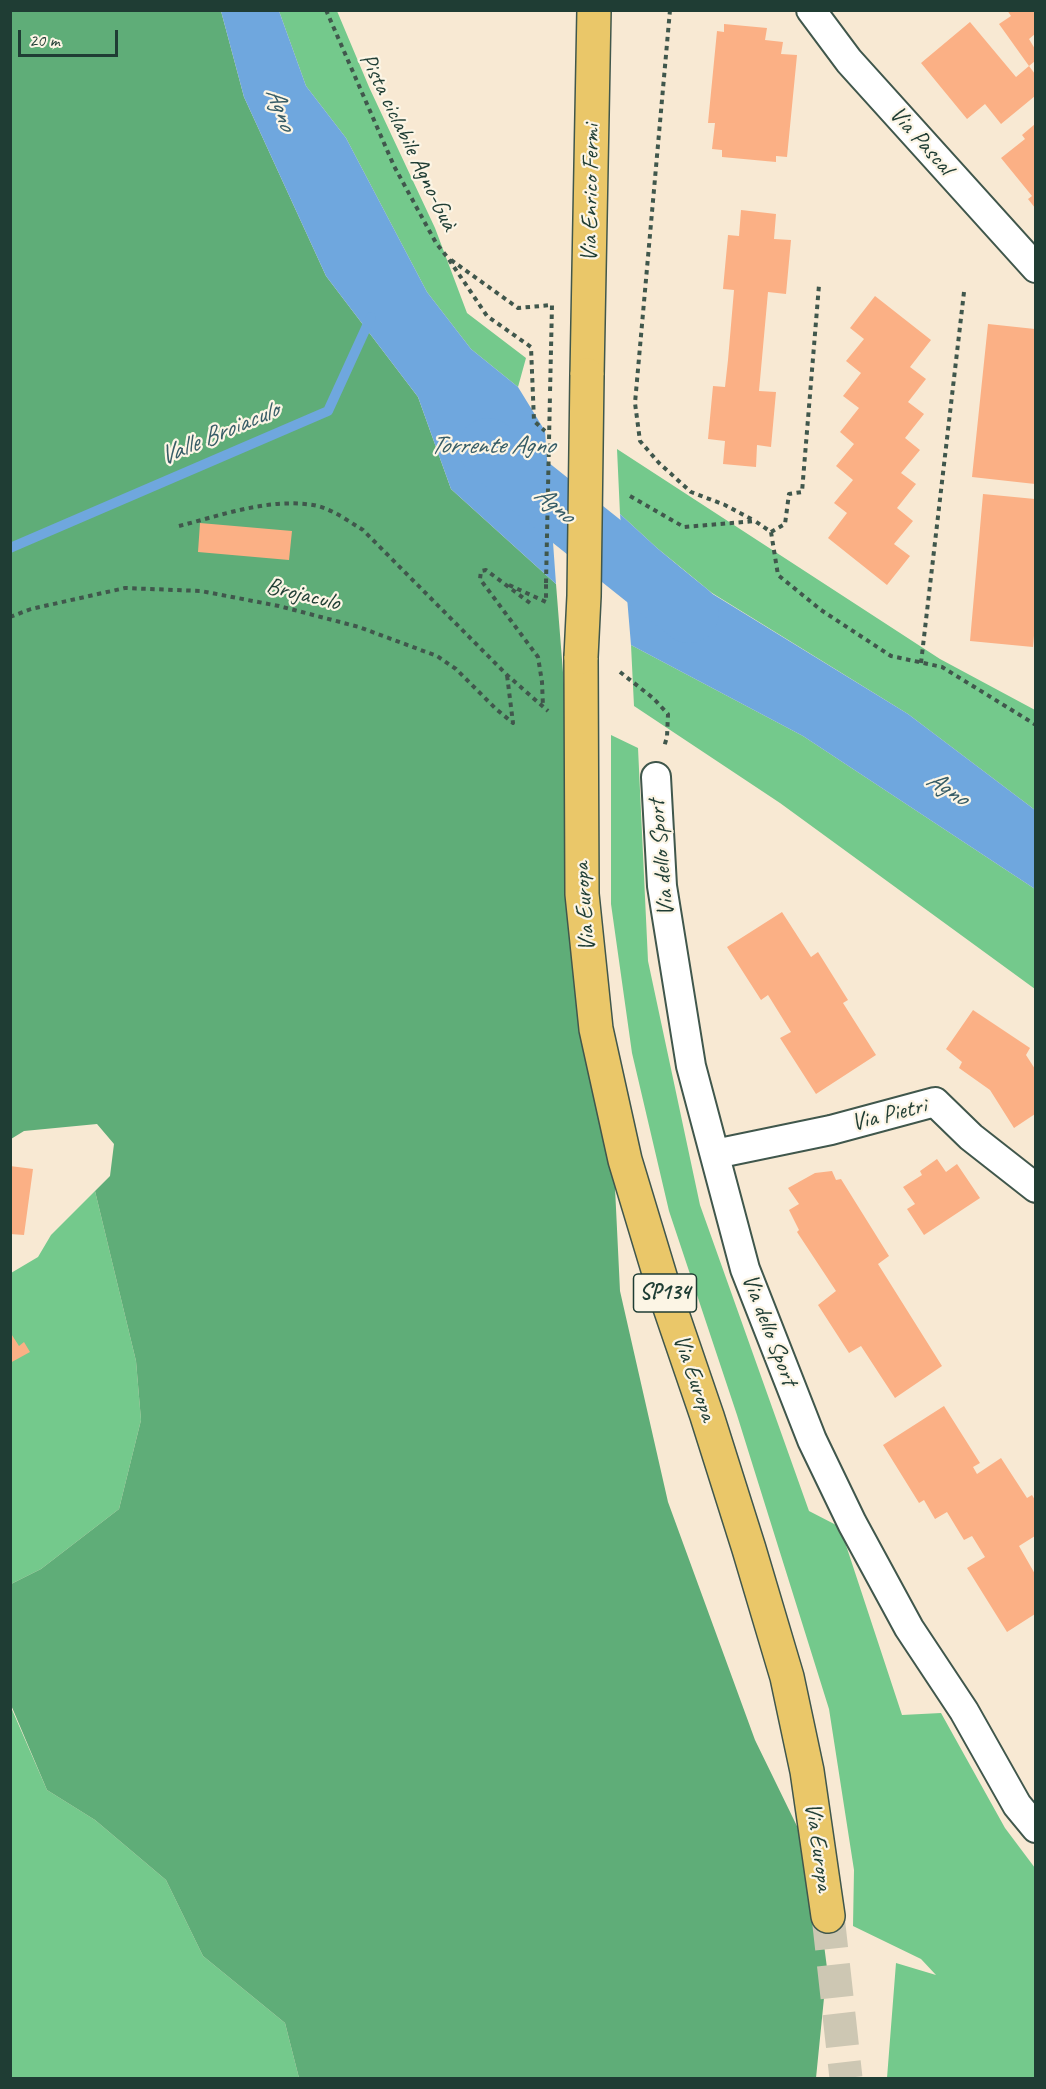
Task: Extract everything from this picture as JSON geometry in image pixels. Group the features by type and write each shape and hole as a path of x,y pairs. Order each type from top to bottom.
{"main road":[{"name":"Via Enrico Fermi","path":"581,657 594,10"},
{"name":"Via Europa","path":"581,657 582,894 596,1029 625,1160 666,1296 750,1549 787,1677 807,1771 828,1916"}],"street":[{"name":"Via Pascal","path":"811,10 849,61 1035,268"},
{"name":"Via dello Sport","path":"656,777 662,886 691,1066 745,1269 812,1440 852,1523 909,1628 964,1711 1017,1805 1035,1828"},
{"name":"Via Pietri","path":"715,1154 831,1130 935,1102 971,1137 1035,1188"}],"path":[{"name":"Pista ciclabile Agno-Guà","path":"326,10 394,166 436,243 487,316 531,347 534,421 545,431"},
{"path":"670,10 635,403 640,441 659,463 691,492 725,505 771,532 778,575 821,610 891,656 942,668 1035,725"},
{"path":"448,258 518,308 552,305 546,602 502,582"},
{"path":"771,532 785,524 789,494 802,492 819,285"},
{"path":"921,663 964,292"},
{"path":"630,496 684,527 755,521"},
{"path":"179,526 247,508 290,504 315,506 341,516 363,530 507,675 543,707 553,713 581,714"},
{"path":"530,603 486,570 481,572 480,579 538,657 543,707"},
{"name":"Brojaculo","path":"10,617 31,609 125,588 201,591 279,606 359,627 437,656 456,669 513,723 507,675"},
{"path":"620,672 653,698 668,714 667,737 656,777"}],"green space":[{"path":"11,11 221,11 244,97 326,276 418,397 451,489 556,584 564,685 564,746 573,963 614,1167 620,1291 668,1502 755,1740 813,1859 827,1968 816,2078 299,2078 285,2023 203,1956 166,1880 95,1820 47,1790 11,1705 11,1584 41,1569 119,1509 141,1420 136,1361 95,1191 110,1176 114,1144 97,1124 24,1131 11,1139"},
{"path":"279,11 337,11 369,87 435,228 467,313 526,358 518,387 471,349 427,292 346,138 306,86"},
{"path":"617,449 940,659 1035,710 1035,810 908,714 712,593 657,548 620,514"},
{"path":"631,645 803,736 1035,889 1035,989 780,803 634,706"},
{"path":"611,735 638,748 648,961 700,1205 809,1511 840,1527 902,1715 941,1713 1005,1828 1035,1868 1035,2078 887,2078 896,1963 936,1975 921,1959 853,1926 854,1870 829,1709 737,1415 669,1211 632,1053 611,904"},
{"path":"95,1191 136,1361 141,1420 119,1509 41,1569 11,1584 11,1273 38,1257 51,1235"},
{"path":"10,1705 47,1790 95,1820 166,1880 203,1956 285,2023 299,2078 11,2078"}],"water":[{"name":"Torrente Agno","path":"221,11 279,11 306,86 346,138 427,292 471,349 518,387 545,431 556,584 451,489 418,397 326,276 244,97"},
{"path":"620,514 711,593 908,714 1035,810 1035,889 803,736 631,645"}],"building":[{"path":"1007,10 1035,10 1035,34 1029,39 1035,49 1035,61 1029,66 999,24 1011,16"},
{"path":"970,22 1016,77 1029,66 1035,74 1035,96 1001,124 985,104 967,119 921,63"},
{"path":"724,24 767,28 765,40 783,42 781,54 797,55 787,157 776,156 776,162 722,157 722,150 712,149 715,123 708,123 717,31 724,32"},
{"path":"1035,124 1035,208 1028,199 1032,196 1001,158 1025,139 1022,135"},
{"path":"741,210 776,214 774,239 791,240 786,294 768,292 759,391 776,392 771,447 757,445 756,467 723,464 725,441 708,439 713,386 725,387 734,290 723,289 728,235 739,236"},
{"path":"875,296 931,340 910,367 926,379 908,402 924,414 905,438 920,450 901,473 916,484 897,508 913,521 894,544 910,556 887,585 828,538 847,513 834,503 853,480 836,466 854,444 840,432 859,408 843,396 861,373 846,361 864,339 850,328"},
{"path":"988,324 1035,329 1035,484 972,477"},
{"path":"983,494 1035,499 1033,647 970,641"},
{"path":"200,523 292,531 289,560 198,552"},
{"path":"782,912 811,957 818,952 848,1000 843,1003 876,1055 816,1094 780,1038 791,1032 768,995 761,1000 727,947"},
{"path":"973,1010 1030,1048 1026,1055 1035,1069 1035,1114 1014,1128 990,1090 959,1068 962,1062 946,1049"},
{"path":"937,1159 946,1172 957,1164 980,1198 924,1235 907,1209 915,1204 903,1187 922,1175 920,1171"},
{"path":"10,1166 33,1169 24,1235 10,1234"},
{"path":"832,1171 836,1180 841,1179 889,1256 878,1264 942,1366 895,1398 861,1346 849,1353 818,1305 836,1291 797,1232 799,1230 789,1210 799,1204 788,1188 815,1173"},
{"path":"10,1332 19,1346 24,1342 30,1352 10,1363"},
{"path":"944,1406 980,1463 973,1467 977,1474 1001,1458 1027,1498 1032,1495 1035,1500 1035,1536 1019,1546 1035,1574 1035,1614 1007,1632 967,1568 985,1557 972,1536 964,1540 947,1512 935,1519 924,1500 919,1503 883,1445"}],"waterway":[{"name":"Valle Broiaculo","path":"10,548 328,411 371,317"},
{"name":"Agno","path":"488,448 531,487 689,613"}],"tunnel":[{"path":"828,1916 846,2078"}]}
